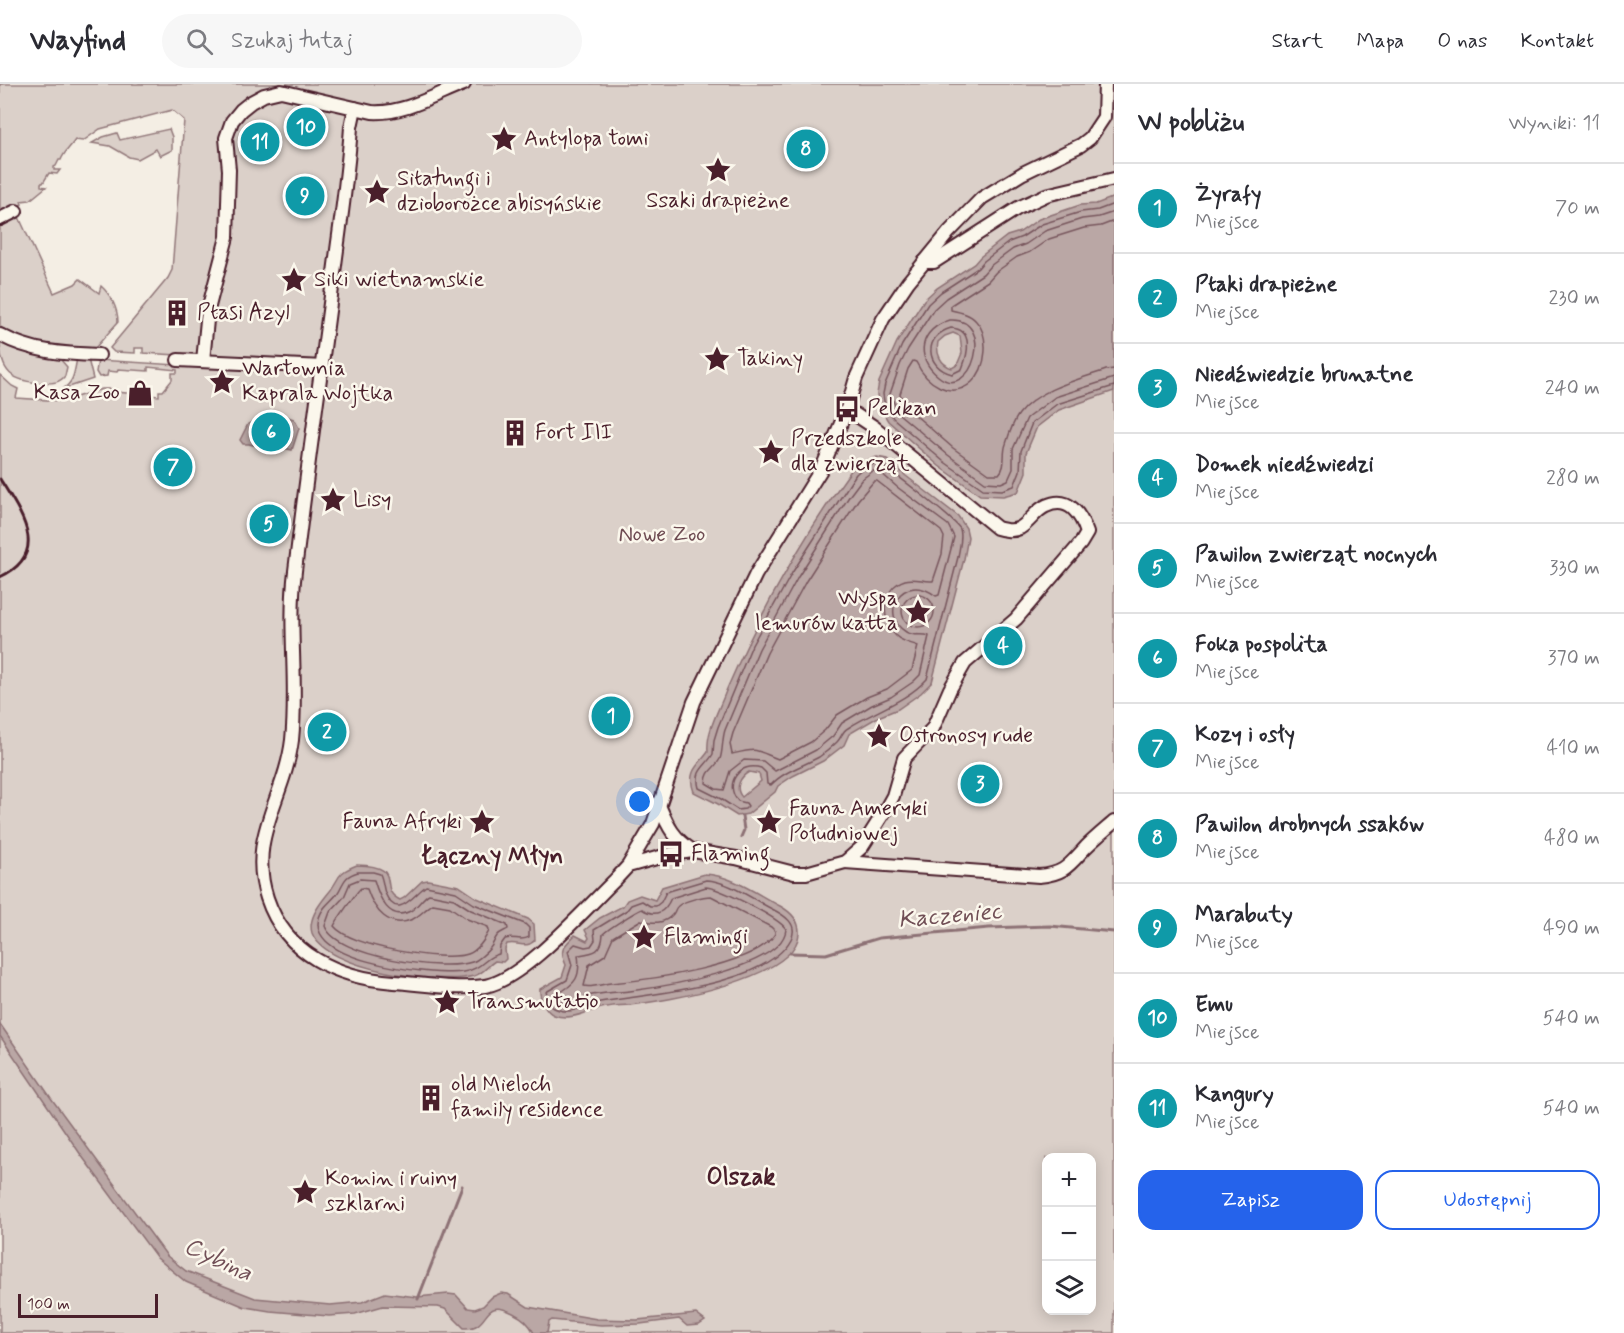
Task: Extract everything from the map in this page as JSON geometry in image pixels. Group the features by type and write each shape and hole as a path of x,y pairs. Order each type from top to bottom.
{"street":[{"path":"203,361 208,310 227,237 229,170 226,138 232,121 241,110 264,95 288,91 372,112 393,112 464,84"},
{"path":"355,108 291,601 294,703 291,747 261,848 262,881 268,902 277,920 298,948 314,960 345,974 377,981 484,986 508,978 526,964 628,866 653,824 684,728 716,656 756,574 822,468 847,409 856,378 883,319 924,262 982,198 1023,173 1081,145 1090,138 1104,117 1105,84"},
{"path":"924,262 934,262 1018,208 1046,195 1114,179"},
{"path":"0,219 16,211"},
{"path":"0,335 18,345 44,352 99,355"},
{"path":"178,360 322,367"},
{"path":"845,862 862,847 883,813 893,796 904,758 933,728 950,689 965,663 1016,619 1087,533 1082,517 1074,507 1059,503 1045,506 1020,528 1008,531 997,528 874,427 847,409"},
{"path":"658,803 670,831 693,851"},
{"path":"628,866 671,854 693,851 736,858 794,873 806,873 845,862 877,866 1054,875 1069,866 1114,822"}],"green space":[{"name":"Nowe Zoo","path":"0,84 1114,84 1114,1333 0,1333 0,375 18,389 16,398 63,401 102,389 159,396 159,391 163,391 172,380 172,373 177,373 177,370 148,367 148,371 118,369 117,372 108,371 107,376 99,377 96,372 98,360 177,365 178,355 143,353 143,348 135,348 135,353 114,352 110,348 168,278 172,270 184,120 172,110 100,129 83,141 75,140 54,167 54,170 60,170 57,174 49,173 41,183 41,186 46,187 30,200 21,201 22,204 0,215"},
{"path":"169,129 172,137 172,150 160,156 156,149 138,159 129,157 110,146 92,143 117,133 120,140"},
{"path":"18,215 54,293 75,284 80,279 99,293 101,286 111,298 117,312 118,322 95,348 34,341 0,327 0,223"},
{"path":"0,340 19,350 61,360 67,367 65,376 50,383 16,378 5,368"},
{"path":"77,359 88,359 93,379 63,389 72,379"}],"water":[{"path":"1114,197 1114,391 1059,410 1037,427 1026,453 1026,472 1018,492 1003,496 980,495 939,466 888,421 878,404 879,382 897,342 924,300 937,288 974,264 1007,236 1020,232 1039,219 1080,205 1096,204","holes":["953,333 960,336 962,353 957,365 952,368 944,364 940,358 938,342"]},
{"path":"266,413 294,419 299,428 292,450 267,444 261,447 243,444 240,440 248,424 260,419"},
{"path":"877,457 887,459 958,516 966,528 968,537 964,559 932,682 898,709 878,717 849,734 844,745 823,761 778,786 775,792 748,814 737,816 694,792 693,774 708,752 709,736 717,713 739,662 768,605 816,522 852,469 861,462","holes":["749,772 759,774 761,781 742,797 738,786 743,777"]},
{"path":"357,865 372,866 386,873 390,890 400,900 422,881 459,886 477,898 528,919 534,924 535,940 525,945 507,944 506,959 503,962 495,961 477,975 458,978 411,976 386,972 338,957 322,946 312,933 311,923 317,909 344,871"},
{"path":"705,874 734,881 791,914 799,929 792,950 776,964 754,975 699,993 648,1003 610,1006 567,1017 554,1015 548,1011 542,1000 540,989 562,977 566,965 563,948 575,935 587,941 589,938 585,930 600,918 623,906 627,900 640,895 655,900 662,887"},
{"path":"0,1024 51,1098 167,1256 186,1271 255,1298 330,1305 362,1302 385,1293 417,1297 448,1294 456,1295 468,1308 475,1309 501,1293 508,1294 528,1307 597,1319 637,1320 696,1314 705,1321 699,1325 687,1326 679,1319 640,1324 601,1325 552,1320 549,1322 547,1333 534,1333 523,1319 503,1309 495,1308 479,1324 464,1328 445,1309 438,1307 383,1306 355,1314 329,1316 245,1307 186,1282 157,1258 81,1155 0,1036"}],"waterway":[{"path":"741,837 744,830 742,816"},
{"name":"Kaczeniec","path":"790,953 826,954 879,938 989,928 1050,926 1114,932"},
{"path":"418,1299 462,1186"}],"railway":[{"path":"0,479 22,518 27,531 28,544 25,556 16,567 0,577"}],"place":[{"name":"Emu","path":"306,127"},
{"name":"Antylopa tomi","path":"504,139"},
{"name":"Kangury","path":"260,142"},
{"name":"Pawilon drobnych ssaków","path":"806,149"},
{"name":"Ssaki drapieżne","path":"718,170"},
{"name":"Sitatungi i dzioborożce abisyńskie","path":"377,192"},
{"name":"Marabuty","path":"305,196"},
{"name":"Siki wietnamskie","path":"294,280"},
{"name":"Ptasi Azyl","path":"177,313"},
{"name":"Takiny","path":"717,359"},
{"name":"Wartownia Kaprala Wojtka","path":"222,382"},
{"name":"Kasa Zoo","path":"140,393"},
{"name":"Pelikan","path":"847,409"},
{"name":"Foka pospolita","path":"271,432"},
{"name":"Fort III","path":"515,433"},
{"name":"Przedszkole dla zwierząt","path":"771,452"},
{"name":"Kozy i osły","path":"173,467"},
{"name":"Lisy","path":"333,500"},
{"name":"Pawilon zwierząt nocnych","path":"269,524"},
{"name":"Wyspa lemurów katta","path":"918,612"},
{"name":"Domek niedźwiedzi","path":"1003,646"},
{"name":"Żyrafy","path":"611,716"},
{"name":"Ptaki drapieżne","path":"327,732"},
{"name":"Ostronosy rude","path":"879,736"},
{"name":"Niedźwiedzie brunatne","path":"980,784"},
{"name":"Fauna Afryki","path":"482,822"},
{"name":"Fauna Ameryki Południowej","path":"769,822"},
{"name":"Flaming","path":"671,854"},
{"name":"Flamingi","path":"644,937"},
{"name":"Transmutatio","path":"447,1002"},
{"name":"old Mieloch family residence","path":"431,1098"},
{"name":"Komin i ruiny szklarni","path":"305,1192"}],"district":[{"name":"Łączny Młyn","path":"492,856"},
{"name":"Olszak","path":"741,1177"}],"water label":[{"name":"Cybina","path":"218,1260"}]}
